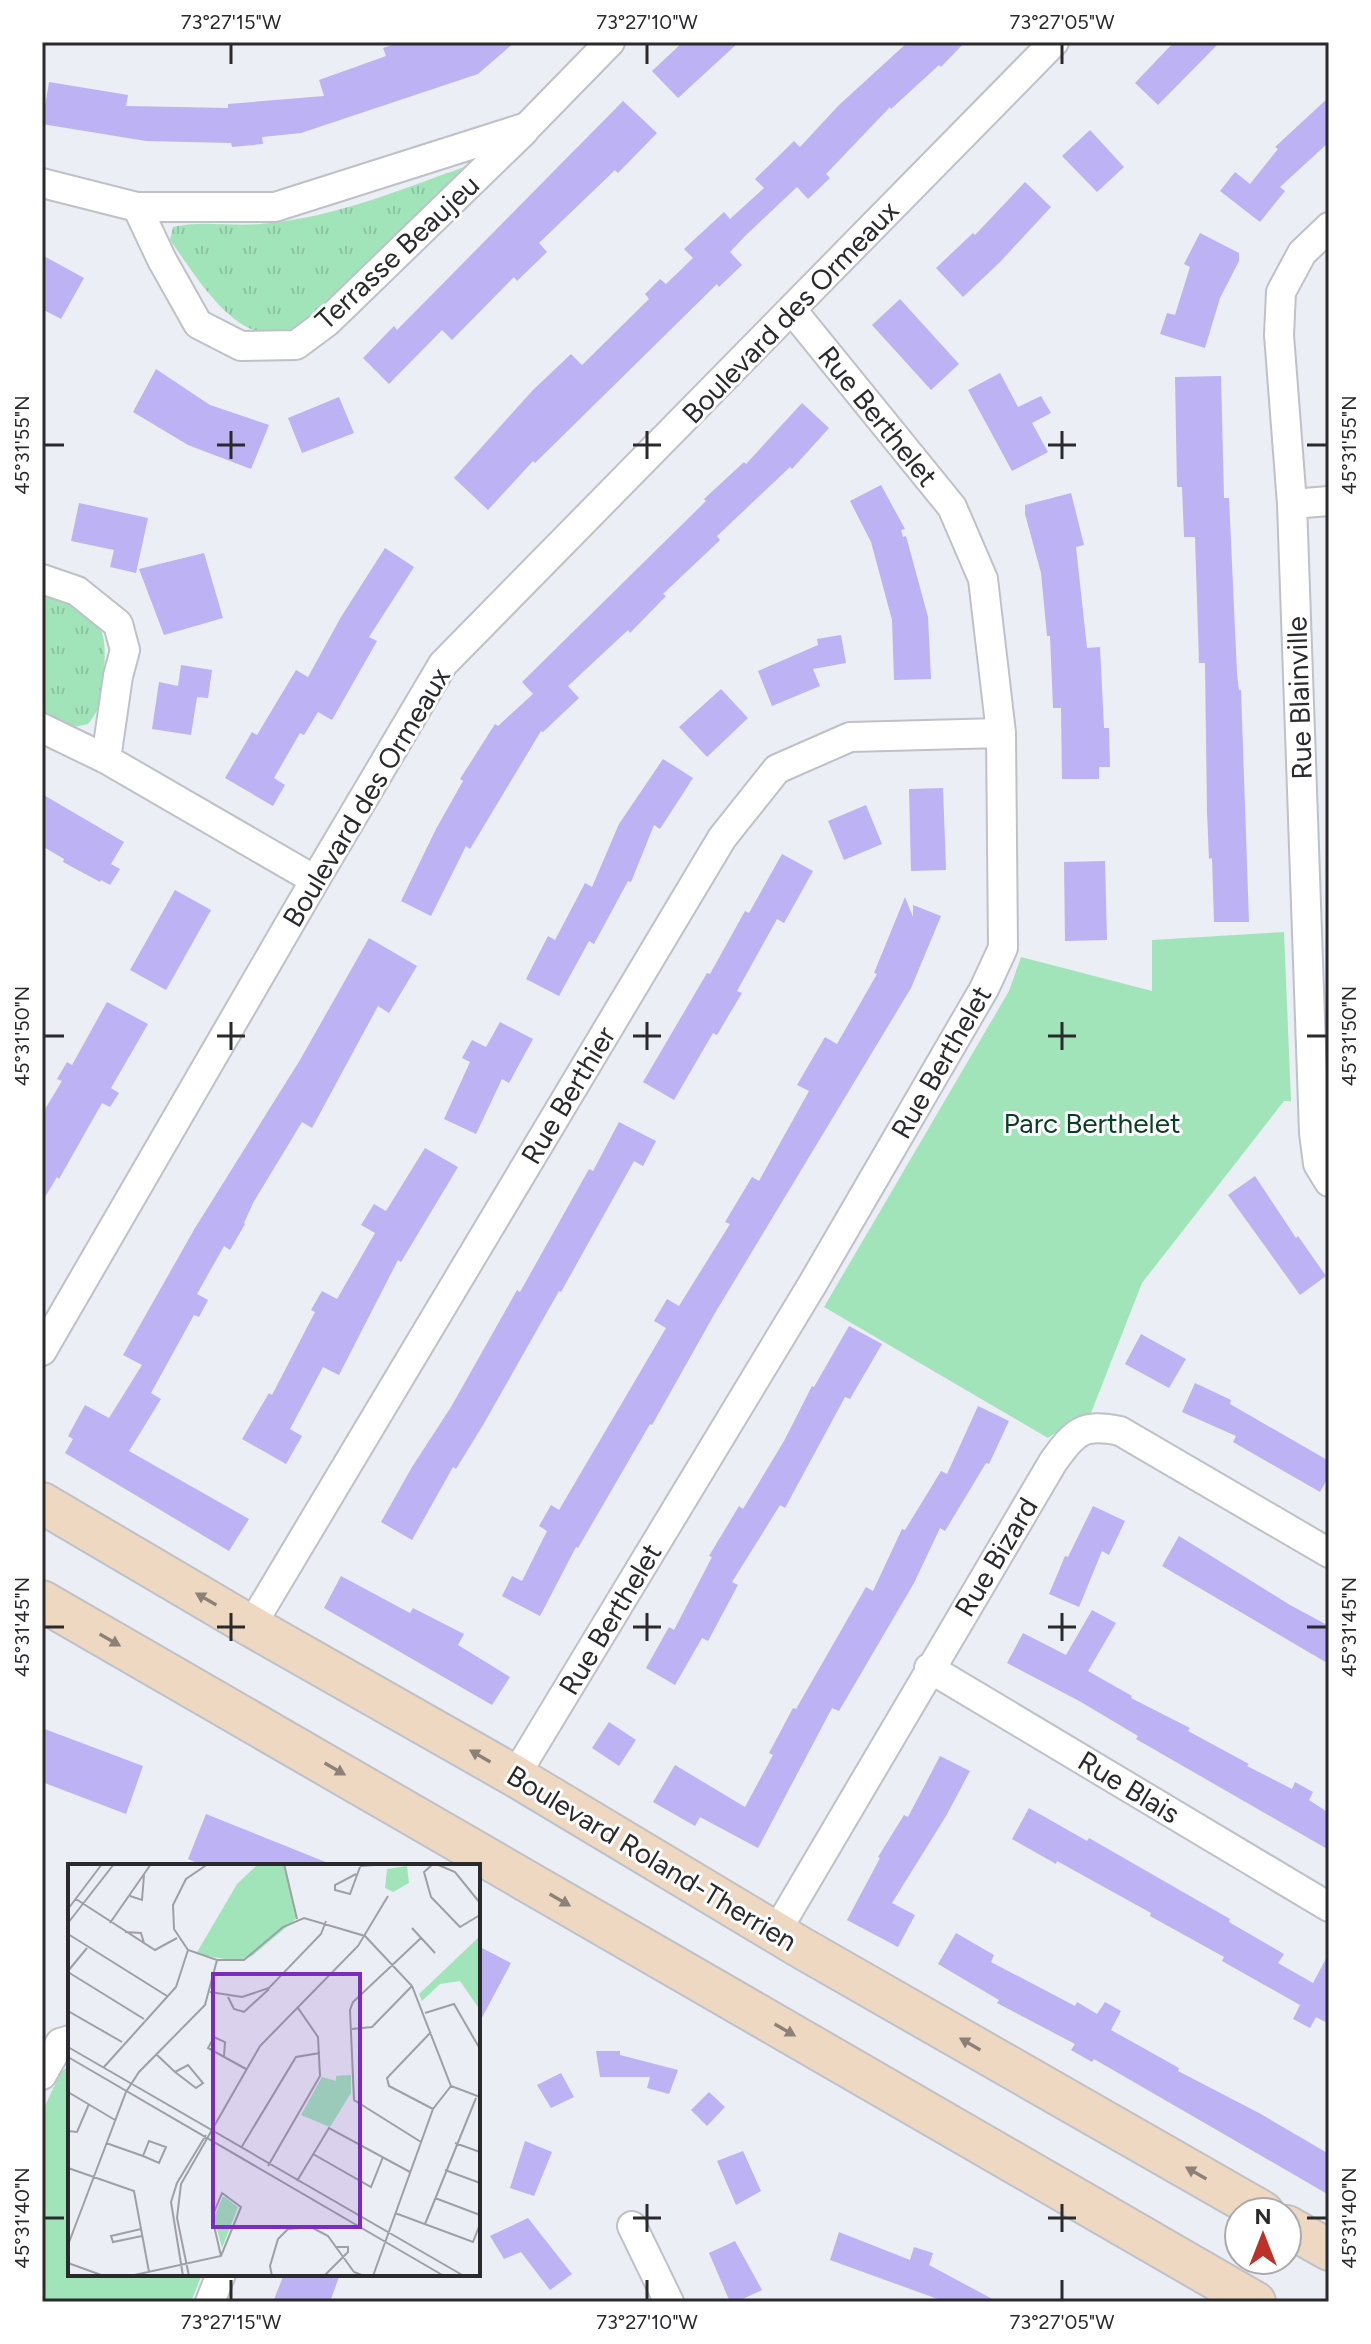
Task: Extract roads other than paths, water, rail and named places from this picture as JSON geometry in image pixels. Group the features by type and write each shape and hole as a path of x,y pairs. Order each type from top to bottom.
{"main road":[{"name":"Boulevard Roland-Therrien","path":"42,1503 1235,2196"},
{"path":"42,1601 1255,2302"},
{"path":"1303,2235 1329,2250"}],"street":[{"name":"Terrasse Beaujeu","path":"137,207 198,324 241,346 296,345 327,322 610,42"},
{"name":"Boulevard des Ormeaux","path":"42,1351 443,664 1054,42"},
{"name":"Terrasse Beaujeu","path":"42,183 137,207 275,207 527,127"},
{"name":"Rue Blainville","path":"1329,227 1302,253 1281,292 1279,335 1292,504 1314,1133 1318,1164 1329,1182"},
{"name":"Rue Berthelet","path":"515,1776 812,1285 984,989 1003,948 1001,733 983,579 952,507 792,310"},
{"path":"1292,504 1329,501"},
{"path":"42,579 77,591 118,624 125,650 118,676 106,759"},
{"path":"42,728 106,759 315,880"},
{"name":"Rue Berthier","path":"251,1626 722,838 777,769 850,737 1001,733"},
{"name":"Rue Bizard","path":"776,1932 1053,1462 1069,1439 1084,1428 1101,1427 1120,1431 1329,1553"},
{"name":"Rue Blais","path":"929,1668 1329,1907"},
{"path":"42,2075 60,2043 68,2041"},
{"path":"632,2226 669,2302"},
{"path":"210,2302 220,2276"}],"park label":[{"name":"Parc Berthelet","path":"1092,1123"}]}
